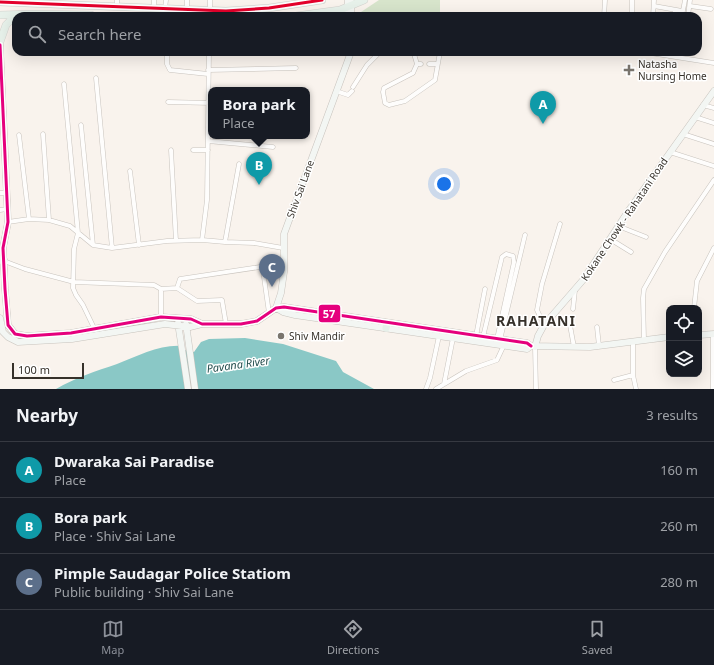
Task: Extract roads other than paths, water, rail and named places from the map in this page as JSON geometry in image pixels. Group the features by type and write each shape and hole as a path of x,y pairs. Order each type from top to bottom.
{"main road":[{"path":"64,0 84,1 95,4"},
{"path":"0,2 54,4 117,3 135,4 154,9 187,11 269,8 322,0"},
{"path":"334,12 349,3 364,0"},
{"path":"0,15 12,15"},
{"path":"0,19 12,19"},
{"path":"12,20 6,25 0,45 3,193 8,222 2,250 2,261 7,322 11,332 19,336 71,333 161,317 185,319 202,324"},
{"name":"Shiv Sai Lane","path":"276,308 281,293 284,272 284,234 349,56"},
{"name":"Kokane Chowk - Rahatani Road","path":"533,346 544,325 575,289 714,91"},
{"path":"0,318 3,332 8,337 18,342 72,339 165,324 186,327 202,324 249,323 257,321 276,308 284,307 439,336 500,342"},
{"path":"177,318 188,389"},
{"path":"185,319 195,389"},
{"path":"386,325 483,337 527,349 533,346 574,348 599,346 666,337"},
{"path":"702,335 714,334"}],"street":[{"path":"154,0 154,9"},
{"path":"165,9 166,0"},
{"path":"187,0 187,11"},
{"path":"210,0 210,10"},
{"path":"604,12 605,0"},
{"path":"632,0 632,12"},
{"path":"653,12 654,0"},
{"path":"654,6 682,11 685,0"},
{"path":"689,12 690,0"},
{"path":"690,6 711,9"},
{"path":"167,56 167,64 170,70 208,72 296,68"},
{"path":"209,56 209,87"},
{"path":"336,91 349,95 367,65 376,56"},
{"path":"415,56 419,64 413,73 384,89 384,100 387,104 394,105 405,101 429,85 436,77 439,56"},
{"path":"686,56 714,64"},
{"path":"429,64 437,64"},
{"path":"96,78 112,248"},
{"path":"64,84 78,233 75,240 74,249 74,282 76,295 83,305 97,335"},
{"path":"168,102 208,103"},
{"path":"703,105 714,108"},
{"path":"695,117 714,123"},
{"path":"81,125 93,245"},
{"path":"43,134 49,220"},
{"path":"683,134 714,144"},
{"path":"19,135 29,219"},
{"path":"202,240 207,200 208,141 273,147"},
{"path":"170,150 176,241"},
{"path":"194,150 208,150"},
{"path":"670,152 714,166"},
{"path":"225,242 238,164"},
{"path":"130,171 139,246"},
{"path":"644,340 644,289 665,252 714,180"},
{"path":"0,210 7,210"},
{"path":"8,222 29,219 49,220 70,226 93,245 112,248 176,241 202,240 254,243 283,248"},
{"path":"544,325 537,310 541,287 560,224"},
{"path":"618,226 646,237"},
{"path":"500,342 525,236"},
{"path":"610,239 631,252"},
{"path":"694,305 697,281 714,248"},
{"path":"436,389 466,370 497,360 514,262 513,256 506,254 502,257 483,337"},
{"path":"2,261 25,269 74,282 154,285 161,289 177,288 197,300 222,300 226,324"},
{"path":"177,288 180,279 260,267 264,270 269,313"},
{"path":"161,289 161,317"},
{"path":"476,336 485,289"},
{"path":"573,309 575,289"},
{"path":"569,320 574,348"},
{"path":"597,327 599,346"},
{"path":"714,334 714,389"},
{"path":"426,389 429,382 439,336"},
{"path":"444,384 453,338"},
{"path":"633,342 633,375 636,389"},
{"path":"533,346 536,389"},
{"path":"614,380 633,375"}],"water":[{"name":"Pavana River","path":"245,338 283,344 336,361 343,372 374,389 56,389 71,381 149,351 166,347 183,346 185,350 194,352 201,342 209,339"}],"place":[{"name":"Natasha Nursing Home","path":"629,70"},
{"name":"Dwaraka Sai Paradise","path":"543,124"},
{"name":"Bora park","path":"259,185"},
{"name":"Pimple Saudagar Police Statiom","path":"272,287"},
{"name":"Shiv Mandir","path":"281,336"}],"district":[{"name":"RAHATANI","path":"536,320"}]}
